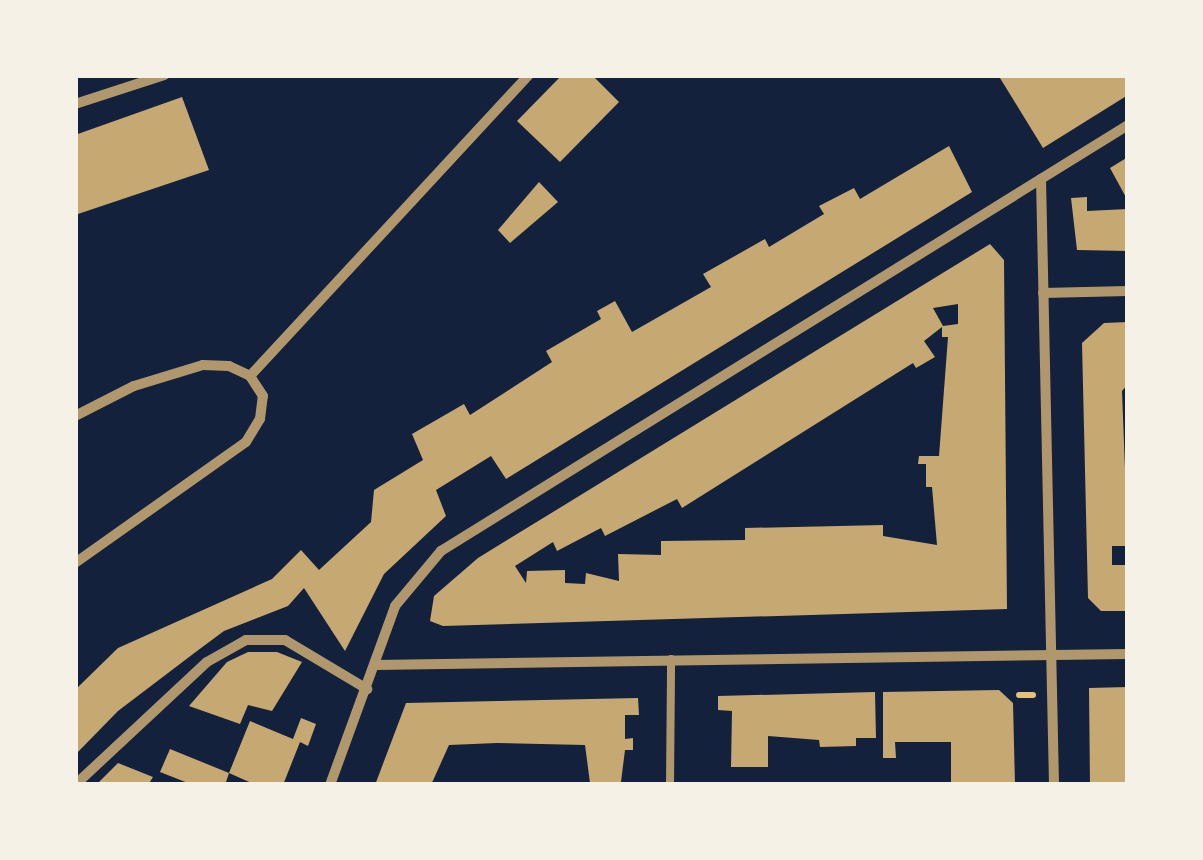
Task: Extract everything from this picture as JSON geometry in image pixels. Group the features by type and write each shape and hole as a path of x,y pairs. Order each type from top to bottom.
{"street":[{"path":"75,104 164,75"},
{"path":"250,376 528,75"},
{"path":"330,785 405,590 463,536 1128,125"},
{"path":"1041,179 1054,785"},
{"path":"1043,292 1128,291"},
{"path":"75,416 134,386 203,365 228,366 250,376 263,396 260,420 246,442 75,563"},
{"path":"75,785 207,662 246,640 285,640 366,689"},
{"path":"375,665 1050,650 1128,654"}],"lane":[{"path":"670,785 671,659"}],"building":[{"path":"562,75 592,75 619,102 560,162 517,121"},
{"path":"1128,75 1128,95 1043,148 1000,78"},
{"path":"182,97 209,170 75,215 75,135"},
{"path":"949,146 972,192 506,479 491,456 436,490 446,516 384,574 345,651 304,588 288,606 224,631 118,711 75,755 75,690 118,648 272,579 301,550 319,570 371,522 374,490 423,460 412,434 464,404 470,415 552,362 546,351 601,319 597,311 615,301 632,332 711,287 703,274 765,239 769,247 824,214 819,206 854,188 860,199"},
{"path":"1128,157 1128,201 1110,168"},
{"path":"539,182 558,202 510,243 498,230"},
{"path":"1087,197 1087,211 1128,209 1128,251 1077,250 1071,198"},
{"path":"990,244 1004,260 1007,609 443,626 430,621 434,596 478,558","holes":["958,304 958,324 943,326 933,308","942,327 942,337 948,337 939,456 919,456 918,464 926,464 926,487 932,487 937,545 883,536 883,525 745,528 745,540 661,541 661,555 618,554 619,581 586,573 585,584 565,583 565,570 527,571 526,583 515,566 553,542 557,551 601,528 605,536 677,499 682,508 913,363 916,368 935,357 924,341"]},
{"path":"1128,322 1128,384 1122,391 1128,546 1112,546 1112,565 1128,565 1128,611 1101,611 1088,598 1082,343 1104,323"},
{"path":"248,652 277,652 302,662 272,711 248,705 240,724 189,706 227,662"},
{"path":"1128,687 1128,785 1090,785 1089,688"},
{"path":"999,690 1013,703 1015,785 951,785 951,742 895,742 896,758 883,758 883,692"},
{"path":"875,692 876,738 856,738 856,746 820,747 819,740 768,736 768,767 731,767 732,711 718,710 718,696"},
{"path":"638,698 639,715 625,715 625,739 633,738 633,750 625,750 621,782 590,783 585,745 497,743 449,745 431,785 375,785 406,703"},
{"path":"301,718 316,724 308,746 300,742 283,785 256,785 229,773 250,721 293,739"},
{"path":"170,749 229,773 225,785 193,785 160,772"},
{"path":"118,763 153,777 148,785 96,785"}]}
